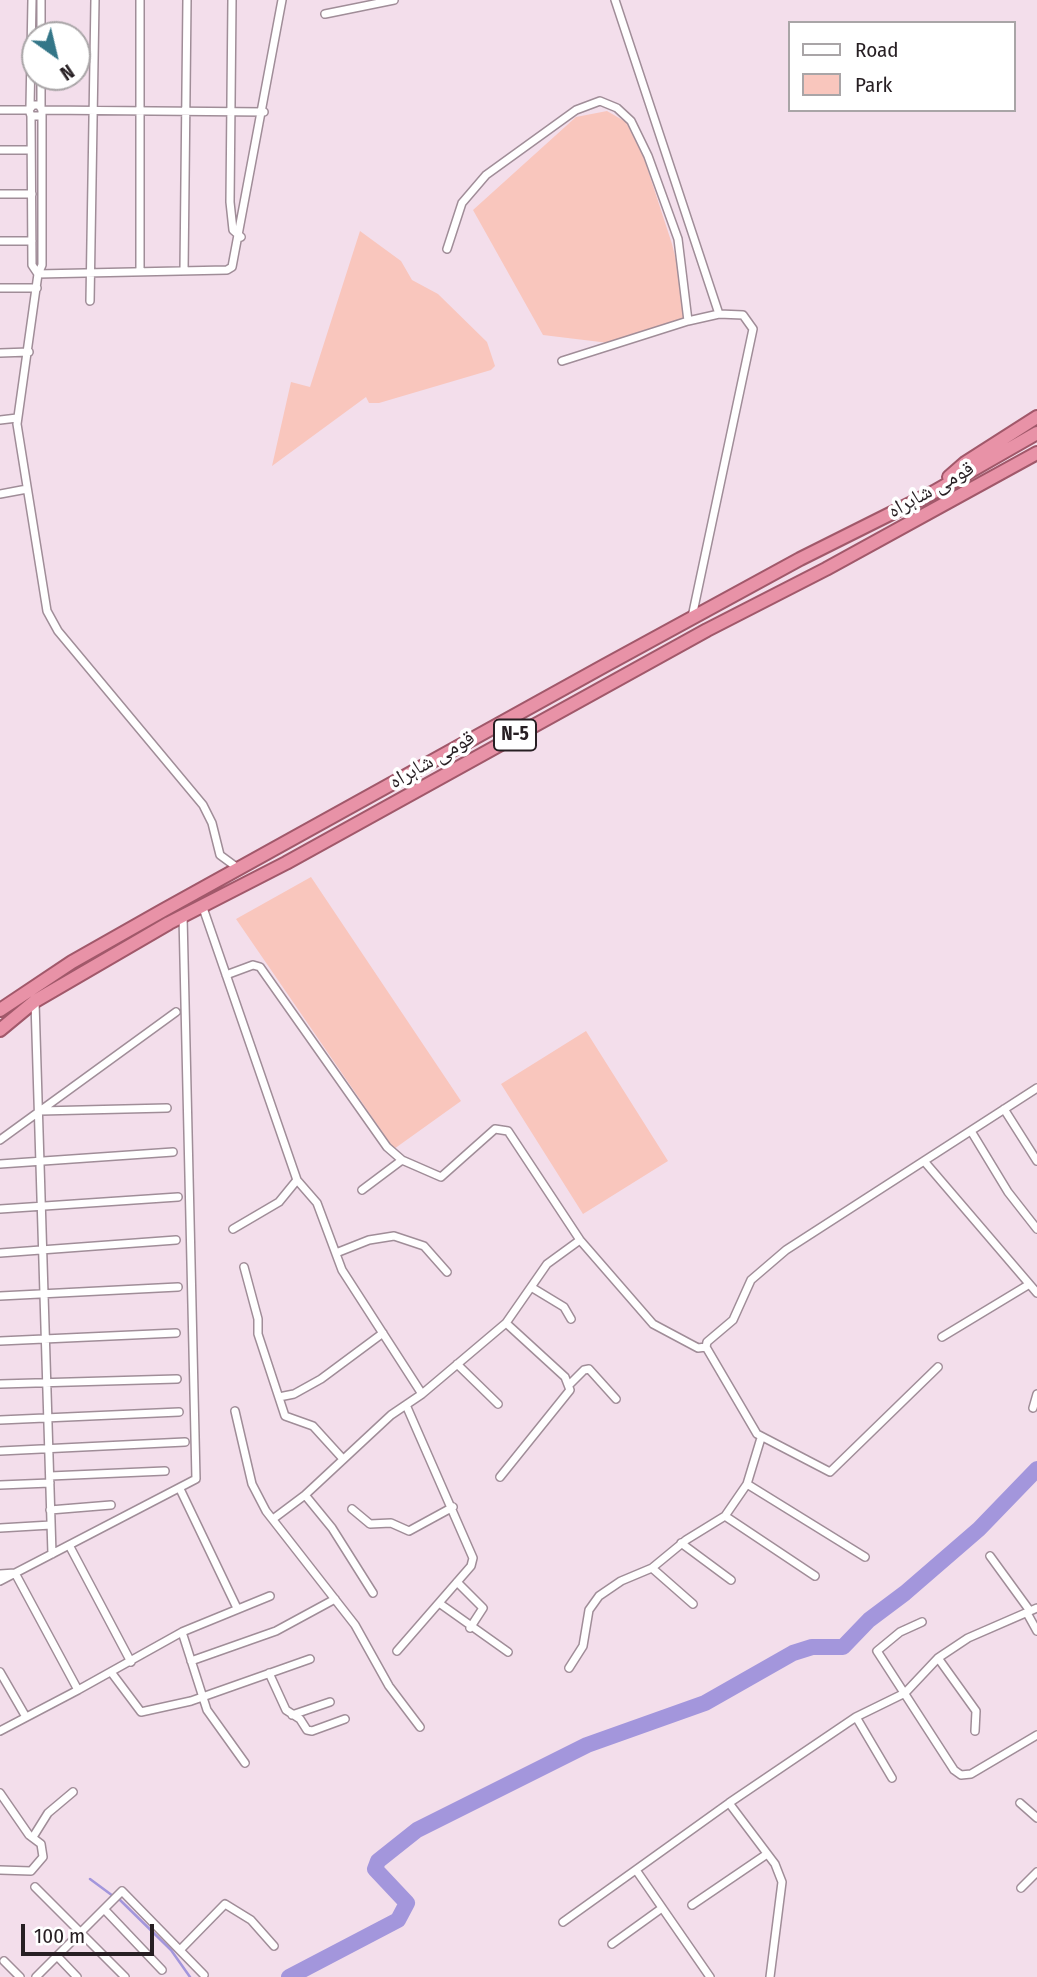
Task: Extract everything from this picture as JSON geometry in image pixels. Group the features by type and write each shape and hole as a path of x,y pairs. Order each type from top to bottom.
{"highway":[{"path":"934,492 965,463 1037,417"},
{"name":"قومی شاہراہ","path":"0,1010 72,962 692,618 934,492 1034,435"},
{"name":"قومی شاہراہ","path":"0,1030 35,1001 202,905 296,857 707,629 827,569 1037,453"}],"street":[{"path":"32,0 32,265 38,274"},
{"path":"41,0 41,21"},
{"path":"90,301 95,0"},
{"path":"140,0 140,271"},
{"path":"184,271 187,0"},
{"path":"232,0 230,202 233,230 241,237"},
{"path":"38,274 227,270 232,267 241,237 282,0"},
{"path":"325,14 394,0"},
{"path":"615,0 719,314"},
{"path":"41,91 42,265 38,274 29,352 17,418 49,620 203,805 212,823 220,855 240,870"},
{"path":"447,249 462,203 486,175 576,110 600,101 617,108 631,121 648,156 678,239 688,321"},
{"path":"30,111 36,104 41,111"},
{"path":"0,110 264,112"},
{"path":"0,150 31,150"},
{"path":"0,194 32,194"},
{"path":"0,241 32,242"},
{"path":"0,288 37,288"},
{"path":"562,361 688,321 719,314 743,315 753,329 692,618"},
{"path":"0,353 29,352"},
{"path":"0,420 17,418"},
{"path":"0,494 27,489"},
{"path":"202,905 297,1180 317,1203 342,1270 422,1394"},
{"path":"0,1581 194,1482 197,1475 183,916"},
{"path":"226,975 253,965 260,967 387,1147 402,1160 441,1177 495,1129 502,1128 516,1141 580,1240 653,1324 698,1348 706,1348"},
{"path":"35,1001 52,1553"},
{"path":"0,1140 176,1013"},
{"path":"938,1367 832,1472 761,1438 706,1348 707,1342 733,1320 751,1280 765,1267 1037,1088"},
{"path":"40,1111 167,1108"},
{"path":"1004,1109 1037,1161"},
{"path":"971,1131 1008,1192 1037,1229"},
{"path":"0,1164 173,1153"},
{"path":"362,1190 402,1160"},
{"path":"924,1161 1037,1293"},
{"path":"233,1229 279,1202 297,1180"},
{"path":"0,1209 178,1197"},
{"path":"336,1253 369,1240 394,1237 424,1246 447,1272"},
{"path":"0,1252 176,1240"},
{"path":"274,1519 506,1323 547,1264 580,1240"},
{"path":"244,1267 258,1319 258,1334 288,1420 313,1426 343,1459"},
{"path":"942,1337 1028,1285"},
{"path":"0,1296 178,1287"},
{"path":"531,1287 564,1307 571,1319"},
{"path":"506,1323 570,1384"},
{"path":"0,1341 176,1333"},
{"path":"279,1398 321,1379 383,1333"},
{"path":"457,1364 498,1404"},
{"path":"500,1477 569,1390 570,1384 584,1370 589,1369 616,1399"},
{"path":"0,1384 177,1379"},
{"path":"1033,1408 1037,1394"},
{"path":"397,1651 457,1582 473,1558 453,1507 406,1405"},
{"path":"235,1411 252,1484 274,1519 355,1625 388,1686 420,1727"},
{"path":"0,1420 179,1412"},
{"path":"569,1668 583,1646 589,1610 599,1596 621,1581 652,1568 681,1543 725,1516 747,1484 761,1438"},
{"path":"0,1451 185,1442"},
{"path":"0,1485 165,1471"},
{"path":"747,1484 865,1557"},
{"path":"180,1489 237,1608"},
{"path":"305,1495 332,1528 373,1593"},
{"path":"51,1510 111,1505"},
{"path":"352,1509 370,1524 391,1523 409,1531 453,1507"},
{"path":"725,1516 815,1576"},
{"path":"0,1528 51,1525"},
{"path":"681,1543 731,1580"},
{"path":"69,1545 131,1662"},
{"path":"990,1556 1031,1611 1037,1632"},
{"path":"652,1568 693,1604"},
{"path":"0,1574 15,1573"},
{"path":"15,1573 78,1690"},
{"path":"457,1582 483,1608 470,1628"},
{"path":"0,1731 182,1632 270,1596"},
{"path":"191,1661 276,1631 335,1599"},
{"path":"439,1603 508,1653"},
{"path":"563,1922 729,1803 856,1717 905,1693 938,1658 968,1638 1031,1611"},
{"path":"922,1622 900,1632 877,1651 957,1773 971,1774 1037,1734"},
{"path":"182,1632 212,1718 245,1763"},
{"path":"938,1658 976,1711 975,1731"},
{"path":"111,1672 141,1712 203,1697 310,1659"},
{"path":"0,1672 26,1717"},
{"path":"269,1673 286,1710 300,1719 309,1731 345,1719"},
{"path":"292,1715 330,1702"},
{"path":"856,1717 892,1778"},
{"path":"33,1837 48,1813 73,1792"},
{"path":"0,1793 42,1849 43,1857 31,1871 18,1873 0,1870"},
{"path":"729,1803 779,1872 782,1890 770,1977"},
{"path":"1020,1803 1037,1818"},
{"path":"692,1905 767,1854"},
{"path":"636,1870 710,1977"},
{"path":"1021,1888 1037,1872"},
{"path":"36,1887 125,1977"},
{"path":"36,1977 115,1897 125,1891 204,1975"},
{"path":"180,1950 225,1904 251,1920 274,1946"},
{"path":"612,1944 662,1908"},
{"path":"104,1909 162,1970"},
{"path":"57,1956 77,1977"},
{"path":"4,1961 20,1977"}],"green space":[{"path":"607,111 626,122 644,158 672,244 691,319 617,344 543,335 473,210 576,117"},
{"path":"360,231 401,261 412,280 438,294 487,342 495,366 491,370 379,403 369,403 366,397 272,466 291,382 310,387"},
{"path":"311,877 461,1101 394,1149 236,919"},
{"path":"586,1031 668,1161 583,1214 501,1084"}],"waterway":[{"path":"289,1977 398,1920 407,1903 375,1869 378,1861 417,1830 587,1745 705,1703 793,1653 812,1647 843,1647 869,1620 905,1593 979,1529 1037,1469"},
{"path":"90,1879 113,1896"},
{"path":"119,1899 171,1950 190,1977"}]}
